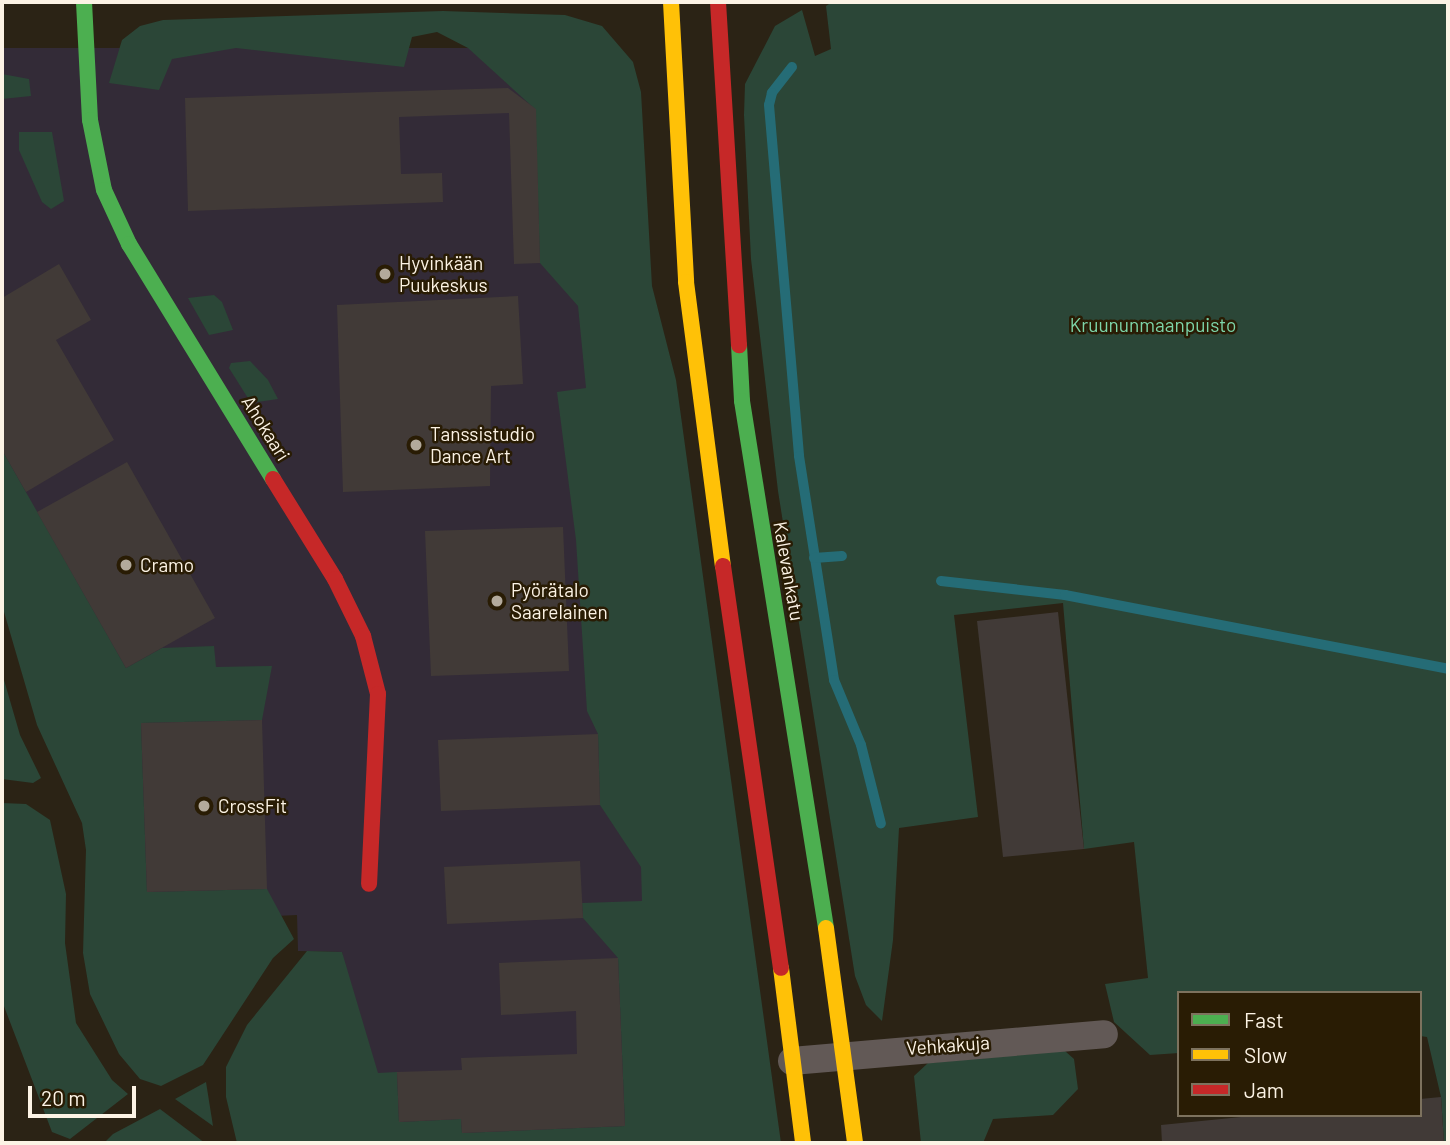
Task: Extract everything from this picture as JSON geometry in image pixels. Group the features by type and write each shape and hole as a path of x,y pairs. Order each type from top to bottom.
{"main road":[{"name":"Ahokaari","path":"84,2 90,120 104,190 129,244 335,579 363,636 378,695 369,884"},
{"path":"671,2 686,282 700,411 766,846 803,1143"},
{"name":"Kalevankatu","path":"718,2 718,57 742,401 846,1054 855,1143"}],"street":[{"name":"Vehkakuja","path":"792,1061 846,1054 1104,1034"}],"shaded area":[{"path":"2,48 538,48 609,115 674,1143 373,1143 342,952 298,951 297,915 128,923 2,523"}],"green space":[{"name":"Kruununmaanpuisto","path":"832,2 1448,2 1448,1143 1444,1143 1441,1097 1427,1037 1422,1036 1422,991 1177,991 1177,1053 1150,1055 1114,1022 1105,984 1148,978 1134,842 1084,849 1063,603 954,615 978,817 899,828 893,940 882,1021 866,1005 855,976 778,491 751,259 744,115 745,84 775,26 802,10 815,56 831,49 826,6"},
{"path":"443,11 565,15 602,26 633,62 641,92 652,286 676,380 781,1143 237,1143 226,1097 226,1067 247,1025 307,951 342,952 378,1073 397,1072 399,1122 461,1119 462,1133 625,1126 618,958 583,918 582,903 642,901 641,867 600,805 598,734 587,711 576,540 557,392 586,388 578,306 540,263 535,109 468,48 437,32 412,37 404,67 236,48 172,59 159,90 109,83 122,40 140,26 163,20"},
{"path":"2,74 29,79 31,96 2,99"},
{"path":"19,132 52,132 64,201 51,209 42,202 19,150"},
{"path":"214,295 222,302 233,330 209,335 188,298"},
{"path":"250,361 268,380 278,399 251,403 229,368 231,363"},
{"path":"2,450 126,668 162,648 214,646 216,667 272,666 262,720 141,723 147,892 267,889 294,939 273,958 203,1065 161,1086 140,1079 119,1054 90,994 83,953 86,850 82,823 37,725 2,605"},
{"path":"2,673 20,735 41,778 33,783 2,779"},
{"path":"2,803 26,804 50,820 66,894 65,943 76,1023 112,1080 128,1094 70,1139 52,1132 2,1001"},
{"path":"1065,1051 1074,1059 1078,1089 1053,1115 993,1119 983,1143 921,1143 914,1076 928,1063"},
{"path":"206,1082 213,1126 175,1099"},
{"path":"160,1109 205,1143 104,1143 113,1134"}],"building":[{"path":"508,88 536,109 540,263 514,264 509,113 399,117 401,174 442,173 443,202 188,211 185,98"},
{"path":"59,264 91,320 56,340 114,440 26,492 2,450 2,298"},
{"path":"518,296 523,384 491,386 490,486 343,492 337,305"},
{"name":"Cramo","path":"127,462 215,618 126,668 37,512"},
{"name":"Pyörätalo Saarelainen","path":"563,527 569,671 431,676 425,531"},
{"path":"1058,612 1084,849 1003,857 977,621"},
{"name":"CrossFit","path":"262,720 267,889 147,892 141,723"},
{"path":"598,734 600,805 441,811 438,740"},
{"path":"580,861 583,918 447,924 444,867"},
{"path":"618,958 625,1126 462,1133 461,1119 399,1122 397,1072 462,1070 461,1058 577,1054 576,1011 501,1015 499,963"},
{"path":"1441,1097 1444,1143 1162,1143 1161,1125 1241,1117 1422,1117 1422,1099"}],"waterway":[{"path":"792,67 772,93 769,105 799,456 834,680 861,745 881,824"},
{"path":"814,558 842,556"},
{"path":"941,581 1065,595 1448,669"}],"traffic: fast":[{"path":"84,2 90,120 104,190 129,244 273,479"},
{"path":"739,345 742,401 826,928"}],"traffic: slow":[{"path":"671,2 686,282 723,566"},
{"path":"826,928 855,1143"},
{"path":"781,968 803,1143"}],"traffic: jam":[{"path":"718,2 739,345"},
{"path":"273,479 335,579 363,636 378,694 369,884"},
{"path":"723,566 781,968"}],"place":[{"name":"Hyvinkään Puukeskus","path":"385,274"},
{"name":"Tanssistudio Dance Art","path":"416,445"},
{"name":"Cramo","path":"126,565"},
{"name":"Pyörätalo Saarelainen","path":"497,601"},
{"name":"CrossFit","path":"204,806"}]}
